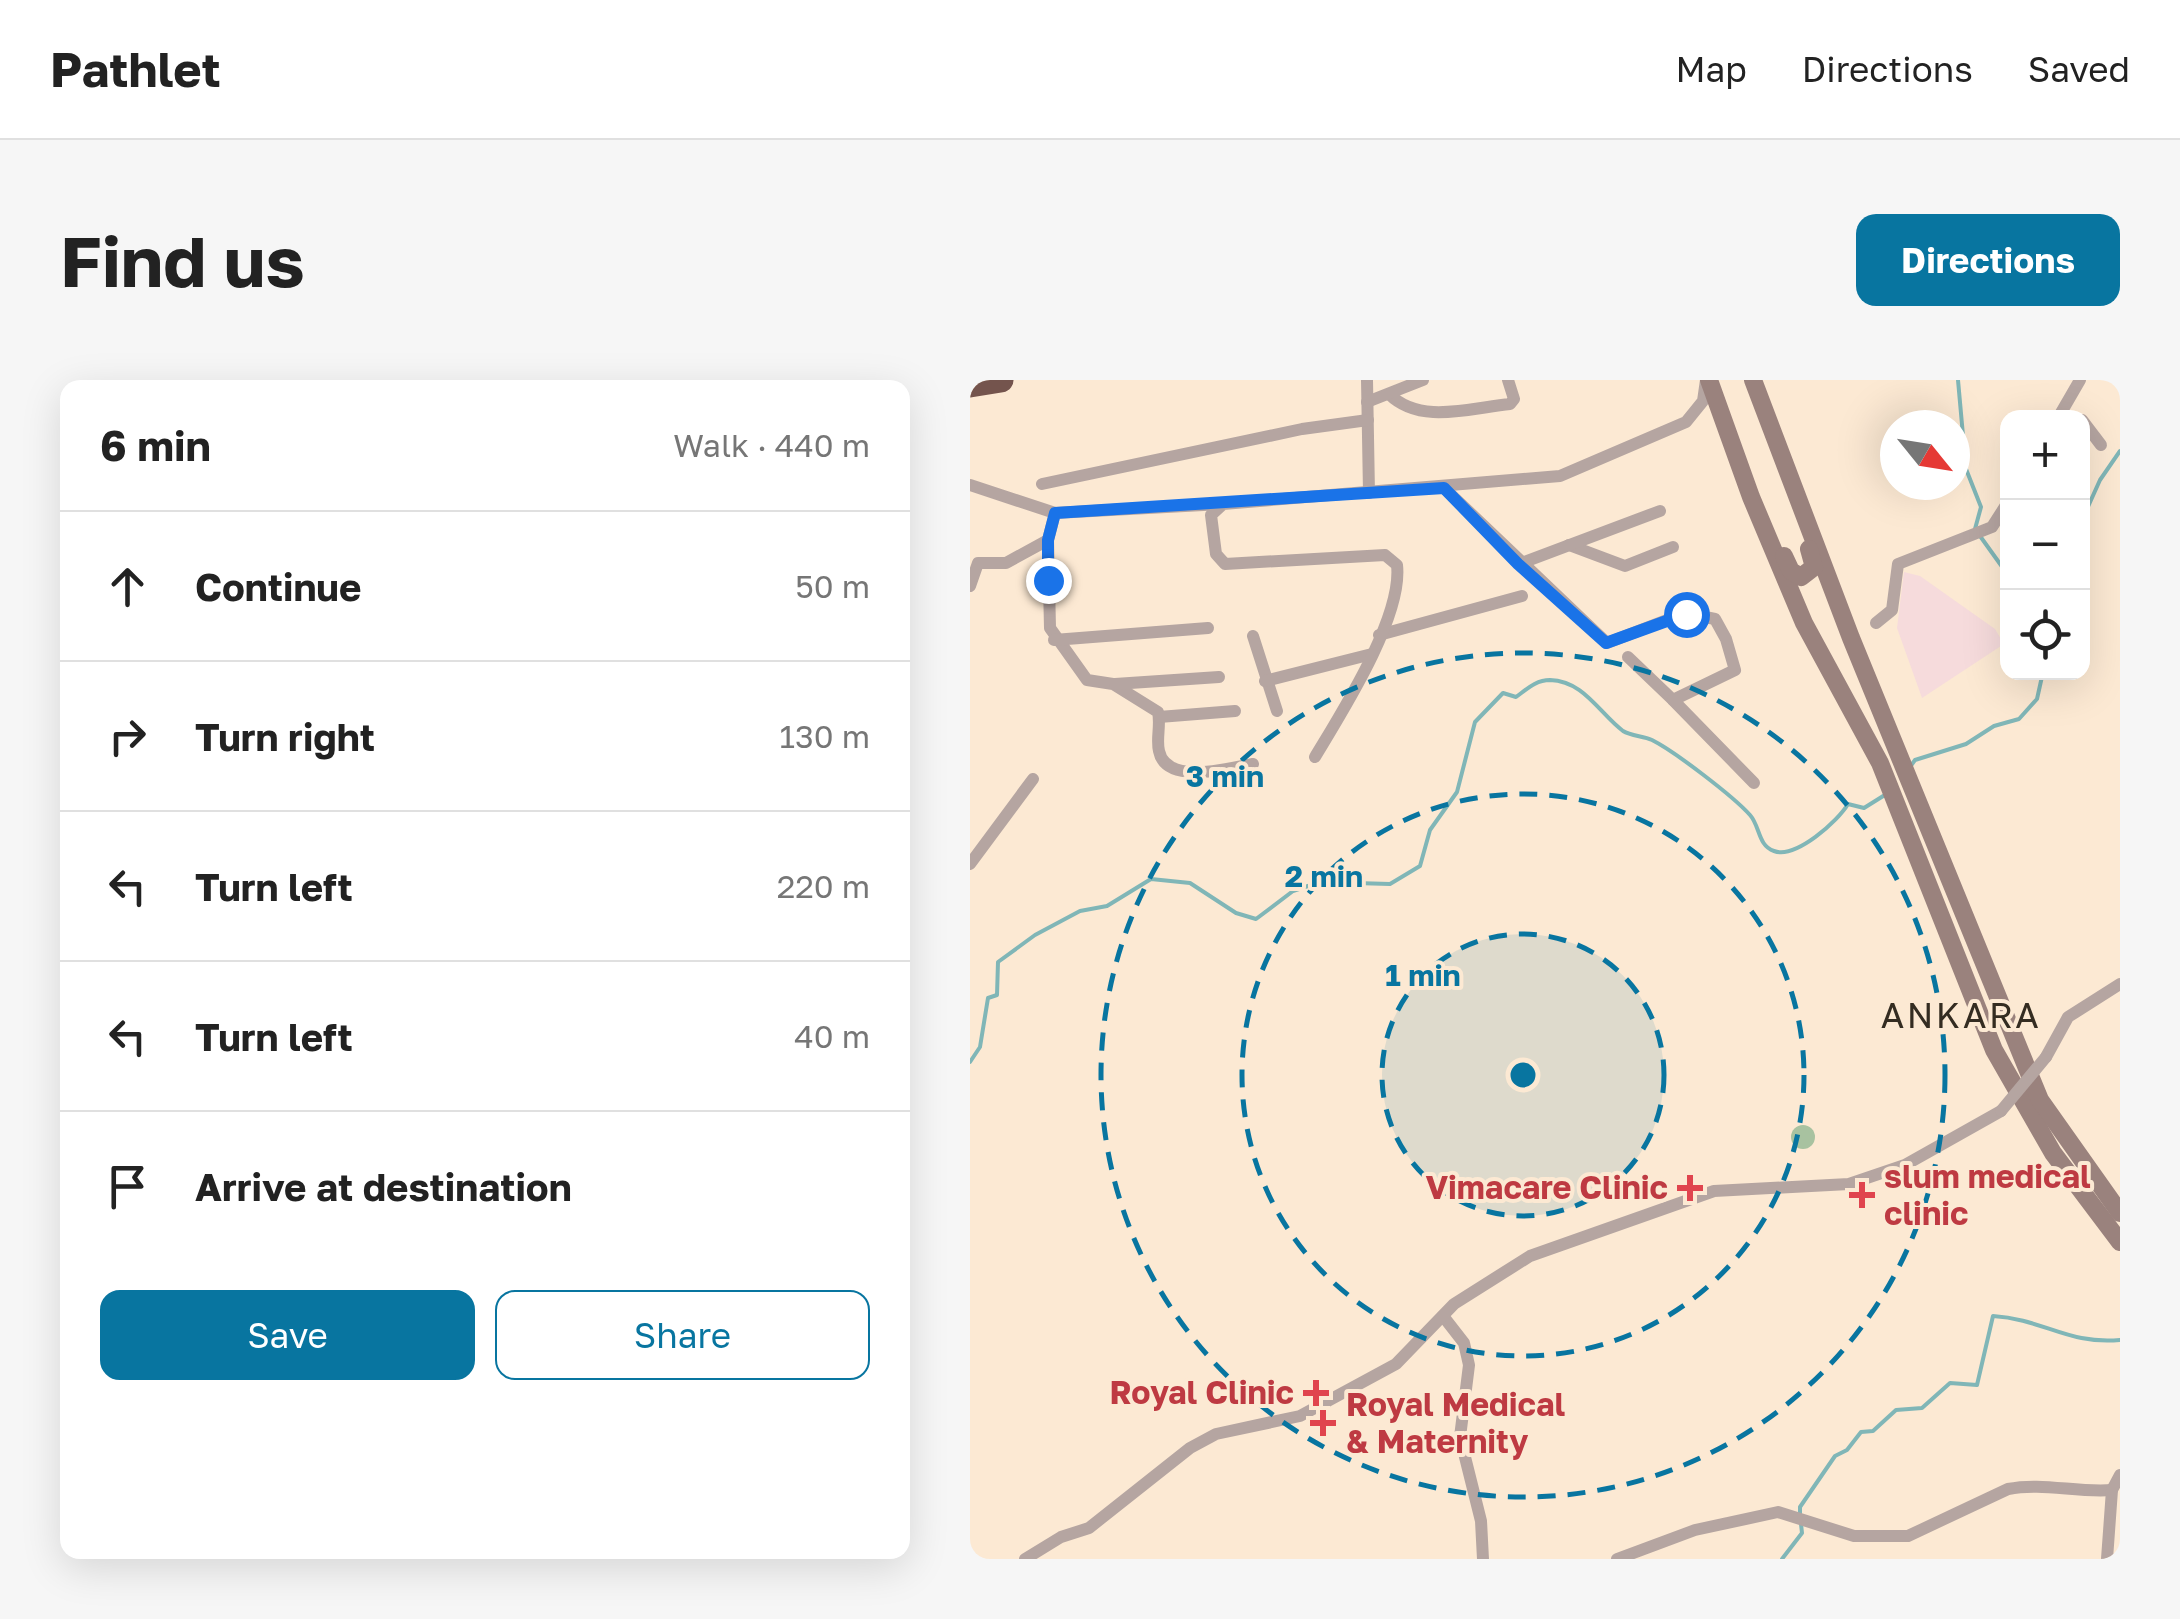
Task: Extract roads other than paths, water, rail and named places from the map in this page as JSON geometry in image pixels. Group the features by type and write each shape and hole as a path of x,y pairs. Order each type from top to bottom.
{"highway":[{"path":"970,385 1002,380"}],"main road":[{"path":"1707,380 1804,623 1880,763 1994,1050 2052,1153 2120,1242"},
{"path":"1753,380 1850,638 2040,1100 2120,1212"},
{"path":"1751,497 1770,525 1791,572 1801,577 1808,575 1814,567 1774,440"}],"street":[{"path":"1367,380 1369,494"},
{"path":"1367,402 1423,380"},
{"path":"1389,394 1411,410 1425,413 1510,404 1514,400 1508,380"},
{"path":"970,485 1055,513 1369,494 1560,476 1686,422 1703,401 1707,380"},
{"path":"2063,410 2080,380"},
{"path":"2068,401 2074,410"},
{"path":"1042,484 1302,429 1368,420"},
{"path":"2090,431 2101,445"},
{"path":"1444,488 1518,564 1606,643 1686,614 1715,619 1726,638 1735,670 1672,700"},
{"path":"1223,504 1211,516 1209,525 1216,554 1225,564 1385,555 1394,558 1396,592 1380,635 1315,757"},
{"path":"1518,564 1660,512"},
{"path":"1055,513 1048,540 1050,628 1054,640 1087,680 1112,684 1220,678"},
{"path":"1876,623 1892,610 1898,564 1992,527 2000,514"},
{"path":"970,586 978,563 1006,563 1048,540"},
{"path":"1569,545 1625,566 1674,547"},
{"path":"1380,635 1522,596"},
{"path":"1054,640 1208,628"},
{"path":"1253,636 1264,681 1277,711"},
{"path":"1264,681 1372,654"},
{"path":"1628,657 1754,782"},
{"path":"1112,684 1145,700 1159,717 1158,751 1177,770 1253,764"},
{"path":"1159,717 1235,712"},
{"path":"970,864 1033,778"},
{"path":"1025,1559 1061,1537 1089,1528 1216,1434 1300,1416 1396,1364 1481,1284 1562,1242 1714,1191 1849,1184 1905,1164 2001,1111 2046,1057 2068,1016 2120,984"},
{"path":"1443,1316 1464,1343 1469,1365 1460,1436 1480,1520 1483,1559"},
{"path":"2108,1559 2112,1490 2120,1475"},
{"path":"1616,1559 1709,1526 1778,1512 1854,1536 1908,1536 2008,1489 2025,1486 2088,1492 2112,1490"}],"waterway":[{"path":"1958,380 1966,469 1981,507 1975,529"},
{"path":"2090,502 2120,451"},
{"path":"1980,536 2000,564"},
{"path":"970,1062 980,1047 988,998 997,995 998,962 1035,935 1080,911 1107,906 1151,879 1190,883 1236,913 1256,919 1293,891 1320,882 1390,884 1420,866 1430,830 1457,792 1475,722 1503,693 1516,697 1540,682 1550,680 1572,686 1623,731 1652,740 1688,764 1750,815 1765,845 1774,851 1783,852 1804,844 1835,820 1848,804 1864,808 1888,793"},
{"path":"1910,767 1915,760 1966,744 1994,726 2019,719 2037,699 2041,680"},
{"path":"1800,1514 1800,1507 1835,1456 1847,1450 1861,1432 1873,1431 1896,1410 1922,1408 1950,1383 1977,1385 1993,1316 2085,1339 2120,1340"},
{"path":"1782,1559 1802,1533 1801,1524"}],"place":[{"name":"Vimacare Clinic","path":"1690,1188"},
{"name":"slum medical clinic","path":"1862,1195"},
{"name":"Royal Clinic","path":"1316,1393"},
{"name":"Royal Medical & Maternity","path":"1323,1423"}],"district":[{"name":"ANKARA","path":"1961,1016"}]}
